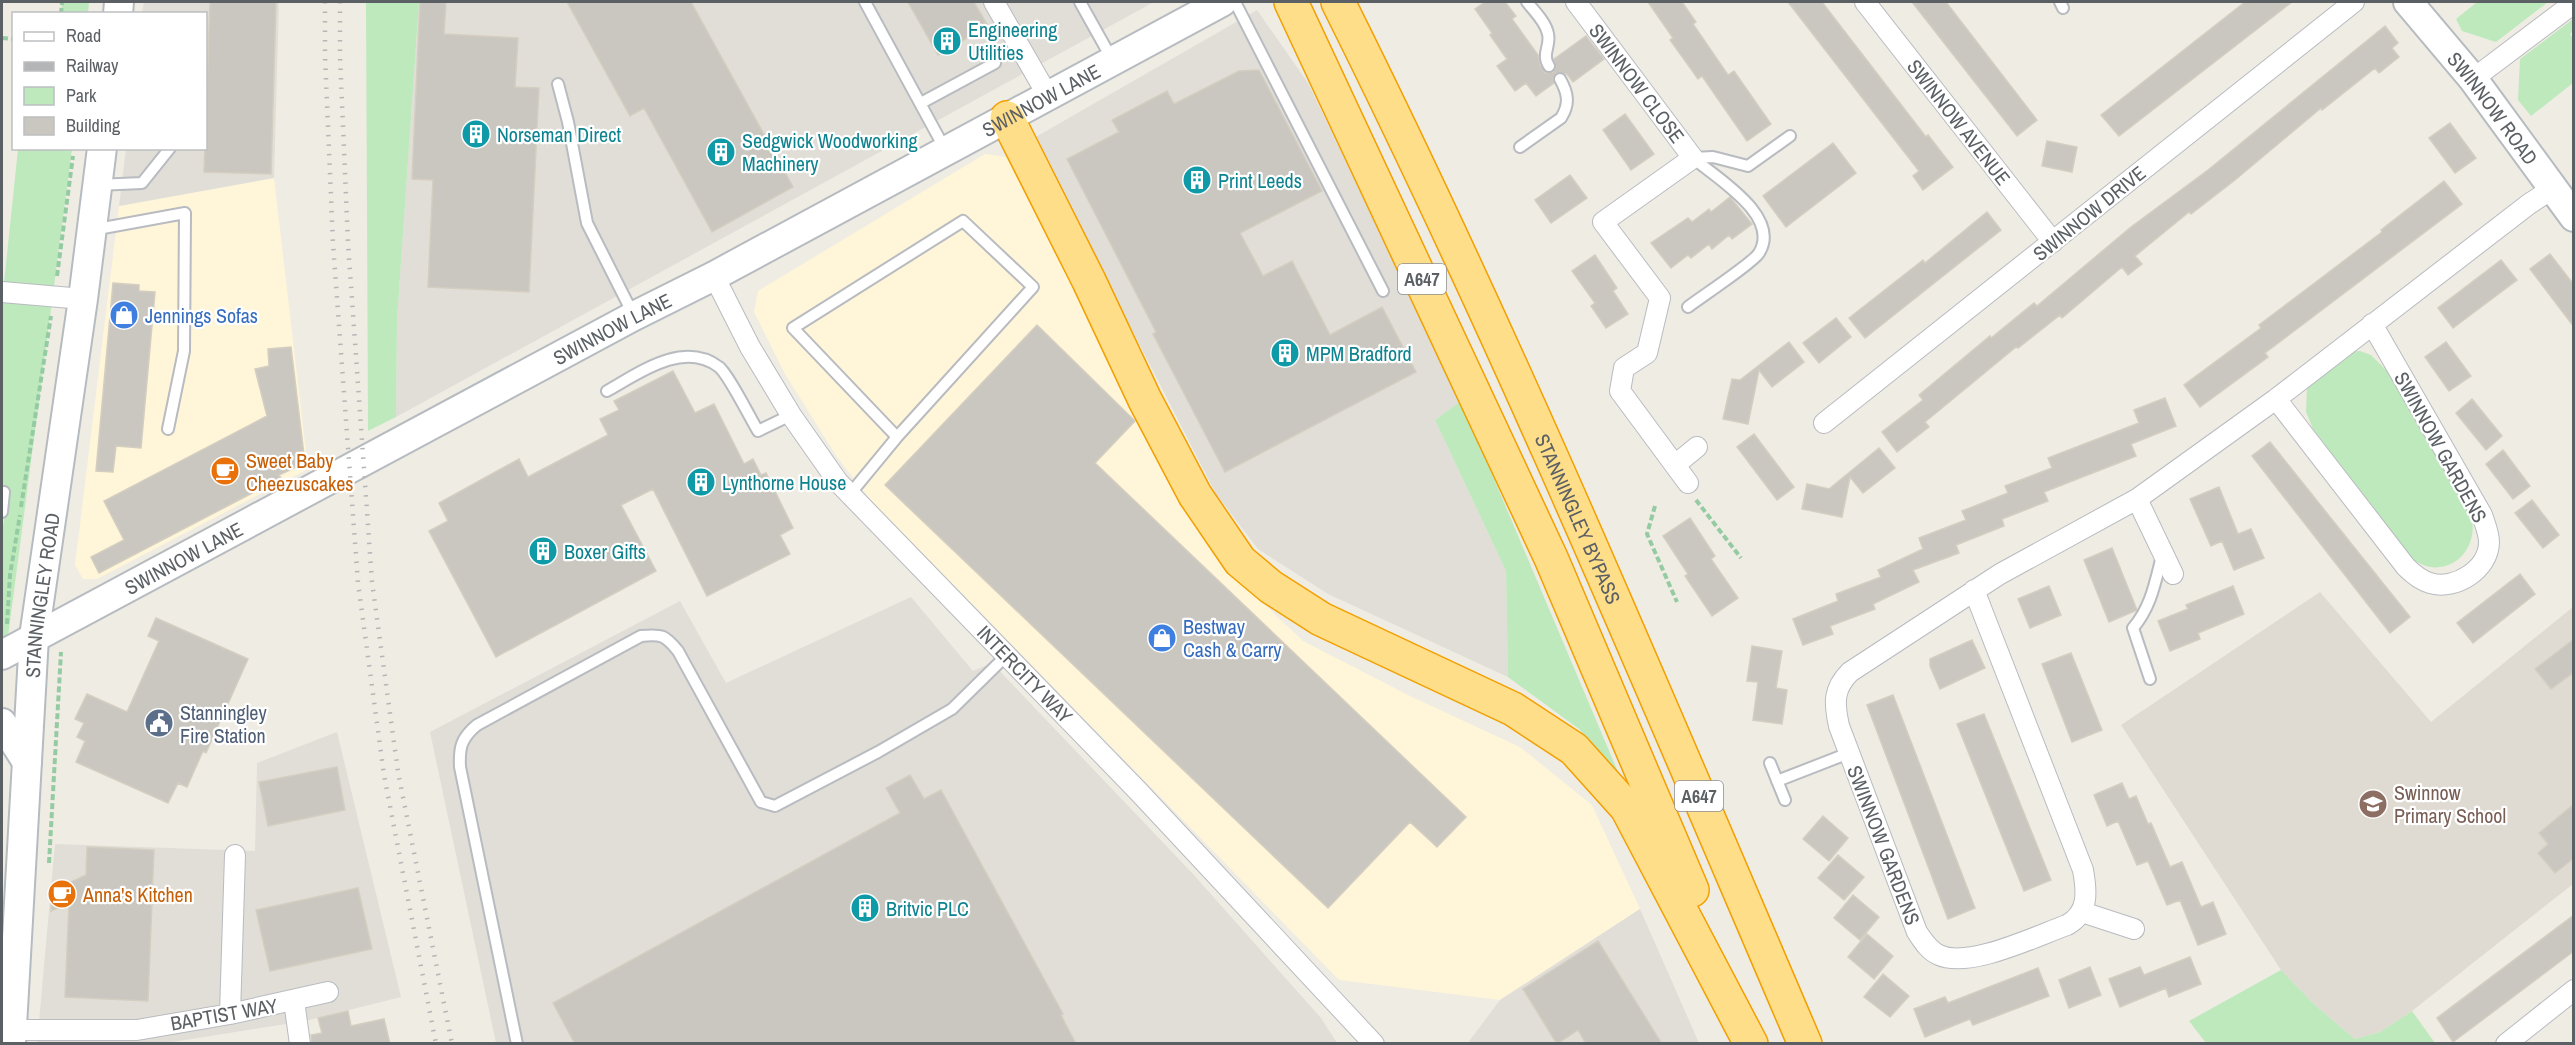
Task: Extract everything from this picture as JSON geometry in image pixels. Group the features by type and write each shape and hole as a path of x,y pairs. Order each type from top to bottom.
{"highway":[{"name":"STANNINGLEY BYPASS","path":"1291,2 1551,558 1757,1044"},
{"name":"STANNINGLEY BYPASS","path":"1338,2 1381,87 1593,548 1805,1044"},
{"path":"1007,118 1089,281 1145,400 1195,495 1240,561 1270,587 1321,620 1513,709 1574,749 1627,808 1751,1044"}],"street":[{"path":"994,2 1048,96"},
{"name":"SWINNOW LANE","path":"4,654 634,316 714,276 1222,2"},
{"name":"SWINNOW CLOSE","path":"1576,2 1693,158 1604,222 1660,298 1647,353 1624,368 1620,391 1688,483"},
{"name":"SWINNOW AVENUE","path":"1865,2 2053,242"},
{"name":"SWINNOW DRIVE","path":"1824,423 2354,2"},
{"name":"SWINNOW ROAD","path":"2408,2 2473,79 2574,217"},
{"path":"2473,79 2574,3"},
{"name":"STANNINGLEY ROAD","path":"11,1037 34,637 83,299 102,150"},
{"name":"SWINNOW GARDENS","path":"2082,912 2077,919 2067,925 1976,957 1957,959 1939,956 1926,946 1917,932 1849,753 1836,711 1839,683 1850,672 1974,590 2057,541 2137,499 2276,399 2552,189"},
{"name":"INTERCITY WAY","path":"714,276 750,347 791,415 838,482 1146,799 1374,1044"},
{"path":"2,292 83,299"},
{"name":"SWINNOW GARDENS","path":"2276,399 2406,567 2416,576 2431,584 2447,583 2463,579 2475,571 2484,560 2489,544 2482,514 2372,324"},
{"path":"1675,465 1697,447"},
{"path":"2137,499 2173,574"},
{"path":"1974,590 2083,870 2086,888 2082,912 2134,929"},
{"path":"2,723 27,762"},
{"path":"230,1014 235,855"},
{"name":"BAPTIST WAY","path":"11,1037 138,1036 328,992"},
{"path":"2506,1044 2570,1000"},
{"path":"294,1001 300,1044"}],"lane":[{"path":"865,2 946,151"},
{"path":"1080,2 1113,61"},
{"path":"1235,2 1383,291"},
{"path":"1527,2 1546,28 1549,36 1545,56 1549,66"},
{"path":"921,104 995,63"},
{"path":"1520,147 1561,118 1566,111 1568,96 1560,79"},
{"path":"558,84 568,122 587,223 634,316"},
{"path":"1693,158 1713,157 1748,166 1790,136"},
{"path":"97,184 142,183 168,150"},
{"path":"1688,307 1759,254 1764,240 1760,222 1748,203 1693,158"},
{"path":"92,230 185,213 184,351 168,429"},
{"path":"850,494 897,436 1033,287 963,221 793,328 897,436"},
{"path":"607,391 663,359 700,358 720,368 758,431 791,415"},
{"path":"2,512 4,492"},
{"path":"2150,679 2133,628 2144,615 2151,600 2163,553"},
{"path":"517,1044 460,767 459,749 463,740 477,725 641,636 657,634 668,638 678,651 761,802 775,806 878,752 952,709 1007,655"},
{"path":"1777,782 1849,753"},
{"path":"1770,763 1785,800"}],"path":[{"path":"4,654 10,575 54,297 74,150"},
{"path":"1688,483 1695,498 1741,558"},
{"path":"1655,506 1647,534 1677,602"}],"shaded area":[{"path":"144,2 279,2 274,178 119,206 126,150 207,150 207,12 142,12"},
{"path":"419,2 1154,2 396,417 397,320"},
{"path":"1257,10 1308,83 1461,401 1435,420 1506,571 1508,677 1328,594 1258,549 1216,494 1034,138"},
{"path":"985,154 1014,158 1245,586 1303,641 1412,697 1520,747 1592,805 1640,909 1500,1000 1339,980 870,499 837,457 785,374 754,312 758,291"},
{"path":"274,178 308,469 97,579 83,579 75,565 119,206"},
{"name":"Swinnow Primary School","path":"2320,592 2431,722 2573,607 2573,884 2412,1011 2380,1032 2355,1039 2316,1006 2281,970 2121,725"},
{"path":"911,597 973,671 992,663 1193,874 1321,1018 1337,1043 496,1043 430,732 680,601 726,683"},
{"path":"337,732 401,997 305,1021 166,1043 37,1044 55,844 255,851 257,763"},
{"path":"1640,909 1699,1043 1467,1044 1500,1000"}],"green space":[{"path":"62,2 89,2 88,12 61,12"},
{"path":"366,2 419,2 397,320 396,417 368,431"},
{"path":"2477,2 2548,2 2496,42 2462,31 2456,19"},
{"path":"2573,19 2573,31 2570,34 2573,39 2573,83 2531,116 2518,100 2520,59"},
{"path":"18,150 72,150 6,652 2,655 2,531 8,497 2,496 2,302"},
{"path":"2360,351 2371,355 2388,372 2472,519 2473,529 2468,547 2457,560 2449,565 2430,567 2412,560 2313,429 2306,412 2307,387 2348,352"},
{"path":"1461,401 1621,779 1579,729 1508,677 1506,571 1435,420"},
{"path":"2281,970 2316,1006 2355,1039 2380,1032 2412,1011 2435,1043 2206,1043 2189,1021"}],"building":[{"path":"210,2 276,2 271,174 204,172 205,150 207,150"},
{"name":"Norseman Direct","path":"420,2 446,2 444,34 518,38 515,87 539,88 529,292 428,287 433,180 412,179"},
{"name":"Sedgwick Woodworking Machinery","path":"567,2 691,2 793,187 712,232 644,108 630,116"},
{"name":"Engineering Utilities","path":"908,2 974,2 988,26 938,55"},
{"path":"1485,2 1505,2 1516,16 1512,19 1538,55 1545,73 1553,72 1556,67 1554,59 1586,36 1604,59 1573,82 1567,74 1556,73 1553,78 1554,83 1536,96 1526,83 1515,91 1497,66 1507,59 1475,9"},
{"path":"1648,2 1682,2 1696,22 1693,24 1728,75 1734,71 1771,124 1747,141 1702,76 1698,79 1670,40 1673,38"},
{"path":"1788,2 1822,2 1926,137 1928,135 1953,167 1923,190 1913,176 1919,171"},
{"path":"1912,2 1946,2 2037,120 2017,136"},
{"path":"2245,2 2292,2 2119,136 2101,115"},
{"path":"2385,26 2398,43 2392,48 2399,57 2379,73 2375,68 2322,110 2321,108 2235,180 2191,214 2189,212 2135,256 2142,264 2128,275 2122,267 2062,318 2060,315 2018,348 2016,347 1925,422 1929,427 1897,452 1882,432 1923,400 1919,395 1990,336 1991,338 2034,303 2037,306 2131,227 2208,170"},
{"path":"1259,70 1322,191 1240,233 1263,276 1292,261 1330,335 1382,307 1416,372 1225,472 1153,334 1156,332 1067,159 1119,132 1112,120 1167,91 1174,104 1239,71"},
{"path":"1625,114 1654,154 1631,170 1603,130"},
{"path":"2450,123 2476,158 2455,173 2429,138"},
{"path":"2047,141 2077,147 2072,172 2042,166"},
{"path":"1833,143 1856,173 1786,227 1763,196"},
{"path":"1570,175 1587,198 1551,223 1535,200"},
{"path":"2444,181 2462,204 2265,353 2268,357 2200,407 2184,385 2261,328 2259,325 2382,232 2381,230"},
{"path":"1730,197 1752,224 1732,239 1729,235 1712,249 1709,244 1691,258 1688,255 1671,268 1651,243 1688,218 1692,222 1709,209 1711,212"},
{"path":"1987,212 2001,230 1865,338 1849,318 1923,260 1925,263"},
{"path":"2550,254 2574,285 2574,327 2530,269"},
{"path":"1595,255 1617,288 1613,291 1628,314 1606,328 1591,306 1595,303 1572,271"},
{"path":"2501,260 2517,280 2453,328 2438,308"},
{"path":"113,283 139,285 139,291 155,292 141,448 116,446 113,472 96,471"},
{"path":"1836,318 1851,337 1819,363 1803,343"},
{"name":"Bestway Cash & Carry","path":"1037,325 1135,421 1095,463 1466,817 1437,847 1410,822 1328,908 885,485"},
{"path":"1789,342 1804,362 1772,387 1759,370 1748,424 1723,419 1732,379 1740,380"},
{"path":"2446,342 2471,376 2449,391 2425,357"},
{"path":"291,347 305,463 279,475 281,478 99,573 91,557 124,540 104,501 267,416 255,369 269,366 268,349"},
{"path":"673,371 695,413 714,404 744,464 753,459 761,475 766,473 793,528 780,535 790,554 707,596 653,489 621,505 656,571 496,657 429,531 448,521 439,503 519,459 528,477 608,435 600,419 619,410 614,401"},
{"path":"2165,398 2176,426 2131,444 2136,456 2044,492 2048,501 2002,519 2004,526 1956,545 1959,553 1913,570 1919,582 1873,604 1875,609 1830,626 1833,634 1803,645 1793,619 1838,601 1836,594 1881,577 1878,570 1923,549 1919,538 1966,520 1962,511 2008,493 2005,486 2052,468 2048,458 2139,423 2134,410"},
{"path":"2472,399 2502,436 2486,450 2456,413"},
{"path":"1754,434 1794,487 1777,500 1737,447"},
{"path":"2270,442 2410,617 2390,633 2252,456"},
{"path":"1879,448 1895,468 1863,493 1850,477 1842,517 1802,509 1807,484 1829,489"},
{"path":"2503,450 2530,486 2513,499 2486,464"},
{"path":"2219,487 2238,534 2251,529 2264,558 2234,570 2222,541 2211,546 2190,499"},
{"path":"2532,500 2559,535 2543,548 2515,513"},
{"path":"1690,518 1715,556 1711,559 1738,598 1712,616 1685,576 1688,574 1663,536"},
{"path":"2112,548 2137,610 2109,622 2084,560"},
{"path":"2520,574 2535,594 2473,643 2457,623"},
{"path":"2049,586 2061,615 2030,628 2018,599"},
{"path":"2233,586 2244,614 2198,633 2200,639 2170,651 2158,621 2188,609 2186,605"},
{"path":"156,618 248,659 206,753 203,751 187,787 178,783 168,803 76,762 85,741 77,737 84,723 75,719 87,694 127,712 159,641 148,636"},
{"path":"2574,639 2574,672 2551,689 2535,669"},
{"path":"1972,640 1985,668 1940,689 1930,666 1930,659"},
{"path":"1752,646 1782,651 1776,688 1787,690 1782,724 1753,720 1758,682 1747,681"},
{"path":"2071,653 2102,730 2072,742 2042,664"},
{"path":"1893,695 1975,908 1948,919 1867,705"},
{"path":"1984,714 2051,880 2024,891 1957,724"},
{"path":"337,767 345,810 268,826 259,782"},
{"name":"Britvic PLC","path":"910,775 924,799 941,790 1063,1014 1061,1015 1076,1044 575,1044 553,1003 900,813 886,788"},
{"path":"2122,783 2129,799 2136,796 2148,824 2151,823 2170,867 2182,862 2201,907 2213,902 2226,934 2198,945 2180,900 2167,905 2148,861 2137,865 2118,821 2107,826 2094,795"},
{"path":"2574,804 2574,858 2555,873 2538,853 2548,844 2539,833"},
{"path":"1823,816 1848,838 1829,861 1803,839"},
{"path":"87,847 154,850 148,1001 65,997 69,903 51,911 52,891 86,875"},
{"path":"1838,855 1864,877 1844,900 1818,878"},
{"path":"358,888 372,949 270,971 256,910"},
{"path":"1853,895 1879,917 1860,940 1834,918"},
{"path":"2574,915 2574,951 2453,1042 2437,1018"},
{"path":"1867,934 1893,956 1874,979 1848,957"},
{"path":"1598,941 1662,1044 1586,1044 1578,1030 1557,1044 1523,989"},
{"path":"2190,957 2201,984 2169,997 2166,988 2120,1007 2109,979 2140,967 2144,975"},
{"path":"2090,967 2101,995 2069,1008 2059,980"},
{"path":"2038,968 2049,996 1973,1025 1970,1019 1925,1037 1914,1009 1945,997 1948,1003"},
{"path":"1883,974 1909,996 1890,1017 1864,997"},
{"path":"348,1011 351,1026 384,1019 390,1044 312,1044 311,1035 322,1033 318,1018"}],"railway":[{"path":"325,2 333,244 358,583 384,775 436,1044"},
{"path":"340,2 348,243 372,582 398,772 452,1044"}],"place":[{"name":"Engineering Utilities","path":"947,41"},
{"name":"Norseman Direct","path":"476,134"},
{"name":"Sedgwick Woodworking Machinery","path":"721,152"},
{"name":"Print Leeds","path":"1197,180"},
{"name":"Jennings Sofas","path":"124,315"},
{"name":"MPM Bradford","path":"1285,353"},
{"name":"Sweet Baby Cheezuscakes","path":"225,471"},
{"name":"Lynthorne House","path":"701,482"},
{"name":"Boxer Gifts","path":"543,551"},
{"name":"Bestway Cash & Carry","path":"1162,638"},
{"name":"Stanningley Fire Station","path":"159,723"},
{"name":"Swinnow Primary School","path":"2373,804"},
{"name":"Anna's Kitchen","path":"62,894"},
{"name":"Britvic PLC","path":"865,908"}]}
